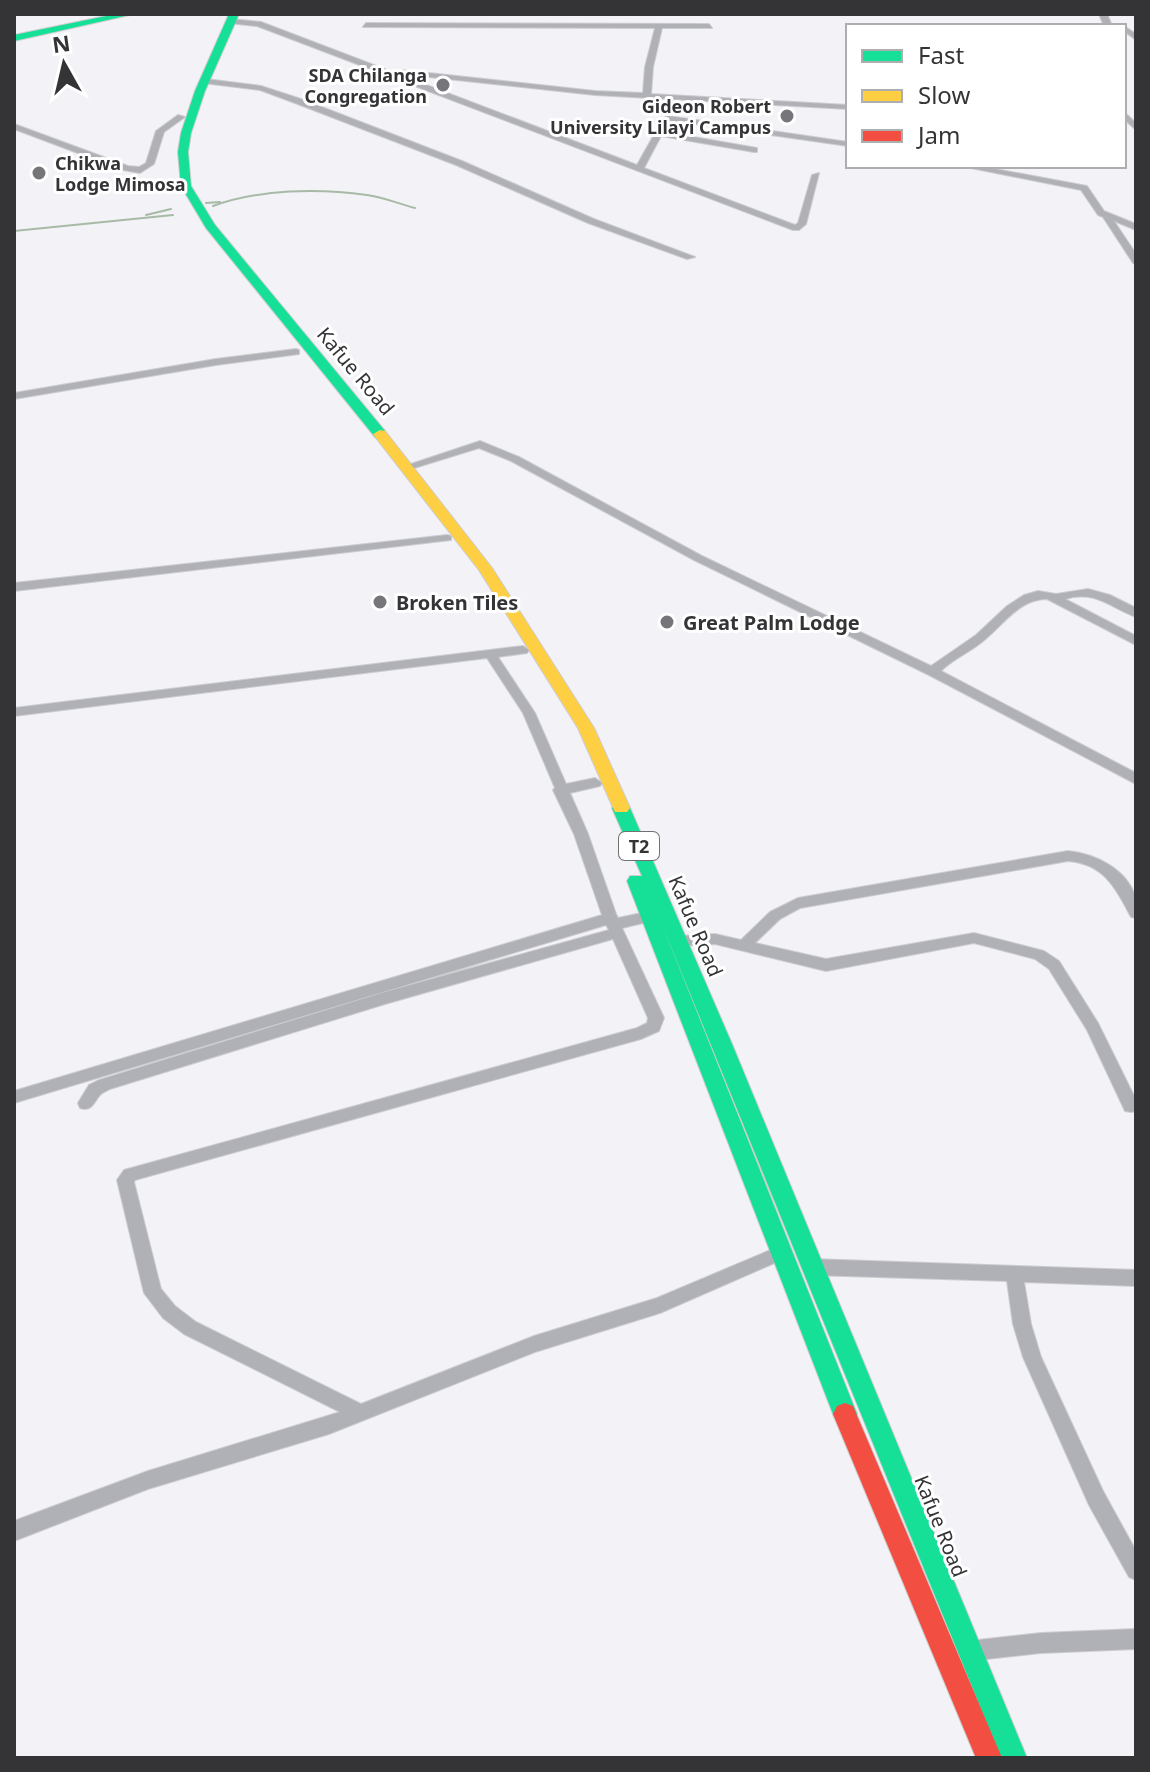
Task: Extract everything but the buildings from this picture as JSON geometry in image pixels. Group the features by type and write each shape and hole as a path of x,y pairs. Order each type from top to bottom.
{"main road":[{"path":"14,38 129,14"},
{"name":"Kafue Road","path":"230,16 184,142 183,171 189,195 210,226 407,467 493,580 586,728 680,941 1014,1758"},
{"name":"Kafue Road","path":"230,16 173,140 171,161 178,198 296,352 447,538 523,650 595,783 651,916 863,1460 989,1758"}],"street":[{"path":"230,16 796,228 802,224 816,175"},
{"path":"366,25 709,26"},
{"path":"647,96 649,67 659,26"},
{"path":"377,69 498,84 846,107"},
{"path":"206,81 261,88 298,101 459,163 591,221 690,257"},
{"path":"14,126 126,168 140,170 150,164 160,131 181,117"},
{"path":"668,118 846,144"},
{"path":"640,168 659,133 754,150"},
{"path":"976,168 1084,188 1136,261"},
{"path":"1107,217 1136,227"},
{"path":"14,396 216,362 296,352"},
{"path":"407,467 480,444 515,459 698,558 933,672 1136,779"},
{"path":"14,587 447,538"},
{"path":"1055,598 1076,590 1092,591 1136,613"},
{"path":"933,672 948,656 979,639 1026,599 1043,594 1136,641"},
{"path":"14,712 523,650"},
{"path":"361,1413 190,1328 169,1312 153,1293 125,1180 130,1175 654,1027 656,1018 594,880 581,834 529,713 490,654"},
{"path":"560,790 595,783"},
{"path":"744,946 773,916 798,903 1068,856 1089,858 1111,872 1136,913"},
{"path":"14,1097 651,916"},
{"path":"86,1103 95,1090 105,1084 615,925"},
{"path":"680,941 715,939 826,965 974,938 1039,955 1054,965 1093,1027 1131,1106"},
{"path":"14,1531 148,1480 361,1413 534,1344 660,1305 780,1253"},
{"path":"811,1267 1136,1278"},
{"path":"1014,1273 1022,1324 1032,1357 1096,1498 1136,1570"},
{"path":"968,1651 1041,1643 1136,1639"}],"waterway":[{"path":"213,206 269,193 329,191 379,197 415,208"},
{"path":"206,203 220,202"},
{"path":"146,215 171,209"},
{"path":"14,231 173,215"}],"traffic: fast":[{"path":"14,38 129,14"},
{"path":"234,14 200,91 186,133 183,152 186,186 210,226 380,434"},
{"path":"621,808 722,1044 1014,1758"},
{"path":"636,881 845,1414"}],"traffic: slow":[{"path":"380,434 485,568 586,728 621,808"}],"traffic: jam":[{"path":"845,1414 989,1758"}],"place":[{"name":"SDA Chilanga Congregation","path":"443,85"},
{"name":"Gideon Robert University Lilayi Campus","path":"787,116"},
{"name":"Chikwa Lodge Mimosa","path":"39,173"},
{"name":"Broken Tiles","path":"380,602"},
{"name":"Great Palm Lodge","path":"667,622"}]}
